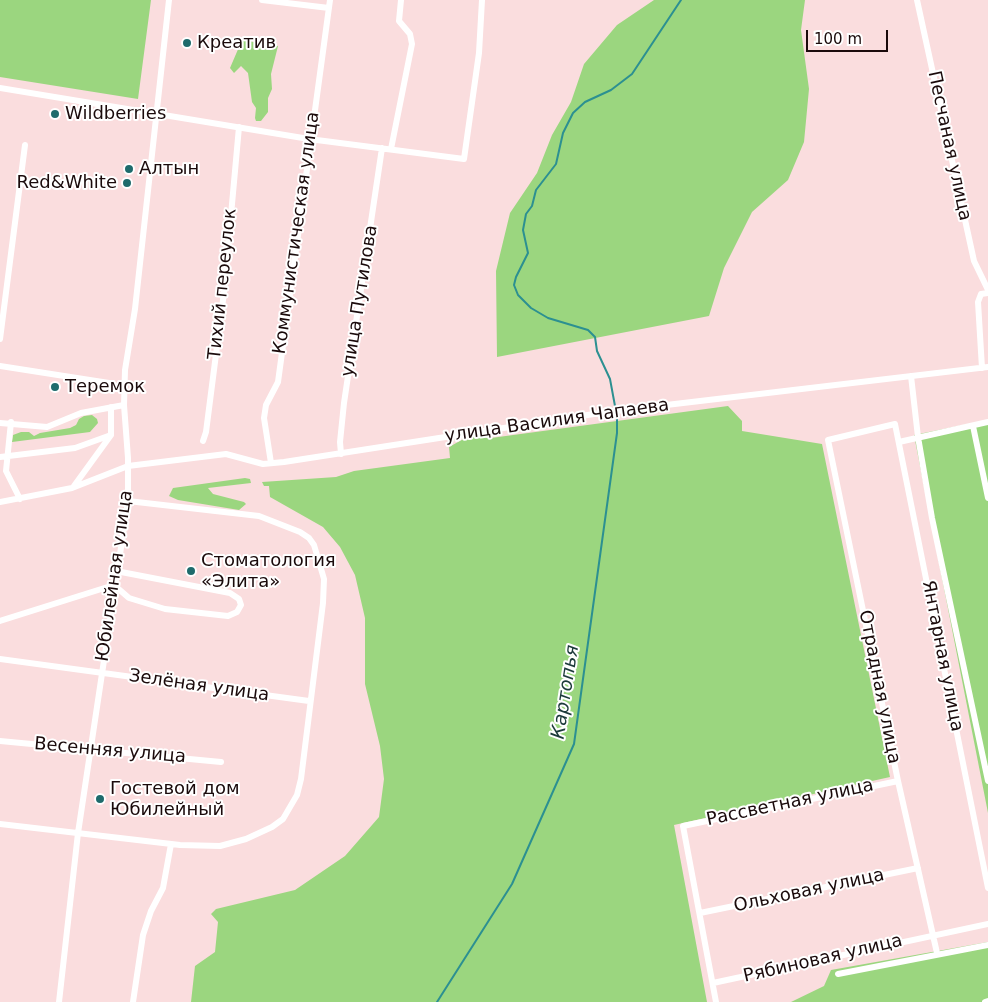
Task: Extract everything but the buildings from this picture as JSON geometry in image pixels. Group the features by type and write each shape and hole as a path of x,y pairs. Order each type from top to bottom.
{"street":[{"name":"Юбилейная улица","path":"59,1002 78,833 128,501 124,405 125,370 135,309 169,0"},
{"path":"262,0 329,8"},
{"name":"Коммунистическая улица","path":"271,463 265,412 269,398 278,382 309,139 330,0"},
{"path":"391,149 412,44 410,34 399,21 401,0"},
{"path":"0,88 309,139 464,159 479,53 482,0"},
{"name":"Песчаная улица","path":"917,0 974,261 988,291"},
{"name":"Тихий переулок","path":"203,441 206,432 224,292 238,127"},
{"path":"0,339 24,145"},
{"name":"улица Путилова","path":"341,454 340,442 344,403 382,148"},
{"path":"985,367 978,302 981,294 988,291"},
{"path":"0,366 109,383 125,390"},
{"name":"улица Василия Чапаева","path":"0,502 72,488 128,466 226,454 263,464 341,454 607,412 985,367"},
{"name":"Янтарная улица","path":"911,376 918,437 946,588 988,781"},
{"path":"0,422 47,427 81,413 124,405"},
{"path":"72,488 111,435 111,407"},
{"path":"11,422 7,475 16,488 20,499"},
{"path":"899,442 988,422"},
{"name":"Янтарная улица","path":"828,440 896,424 988,888"},
{"path":"973,426 988,498"},
{"path":"0,457 75,448 111,435"},
{"name":"Отрадная улица","path":"828,440 898,780 937,953"},
{"path":"0,824 205,847 233,843 260,834 283,819 296,795 302,779 310,701 321,628 324,579 319,558 309,538 259,516 128,501"},
{"path":"0,620 114,586 137,602 183,612 228,616 237,612 241,605 239,599 230,593 116,571"},
{"name":"Зелёная улица","path":"0,659 310,701"},
{"name":"Весенняя улица","path":"0,741 220,762"},
{"name":"Рассветная улица","path":"700,913 683,826 898,780"},
{"path":"134,1002 143,935 151,911 163,888 171,844"},
{"name":"Ольховая улица","path":"700,913 918,868"},
{"path":"700,913 716,1002"},
{"name":"Рябиновая улица","path":"713,983 933,934 988,924"},
{"path":"838,974 937,953 988,945"}],"green space":[{"path":"0,0 151,0 138,99 0,77"},
{"path":"654,0 805,0 801,30 809,89 804,142 788,180 752,212 724,268 709,316 497,357 496,271 510,213 537,173 552,135 571,102 584,64 617,25"},
{"path":"242,40 278,46 271,74 272,89 268,98 268,112 261,121 256,121 255,118 256,108 252,102 248,73 241,66 234,73 230,68"},
{"path":"728,406 742,421 742,431 822,444 890,777 674,825 707,1002 191,1002 195,966 215,952 218,922 211,914 216,909 295,890 345,856 379,817 384,779 380,746 365,684 365,618 355,575 340,547 323,527 270,497 269,486 264,486 262,482 336,477 354,471 450,458 449,447 469,436 491,438"},
{"path":"92,415 97,419 98,423 90,432 12,442 13,435 21,432 29,432 34,436 40,433 70,428 76,425 79,419 84,416"},
{"path":"988,420 988,813 914,435"},
{"path":"245,478 250,479 251,483 208,488 213,494 244,502 246,504 239,510 178,500 169,496 173,488"},
{"path":"988,942 988,1002 791,1002 824,986 831,970"}],"waterway":[{"name":"Картопья","path":"615,406 610,379 597,351 595,337 588,330 548,318 531,308 518,295 514,285 528,253 523,230 526,214 532,206 536,190 556,164 563,133 573,113 585,102 611,90 632,74 681,0"},
{"name":"Картопья","path":"437,1002 512,884 574,744 617,433 617,415"}],"place":[{"name":"Креатив","path":"187,43"},
{"name":"Wildberries","path":"55,114"},
{"name":"Алтын","path":"129,169"},
{"name":"Red&White","path":"127,183"},
{"name":"Теремок","path":"55,387"},
{"name":"Стоматология «Элита»","path":"191,571"},
{"name":"Гостевой дом Юбилейный","path":"100,799"}]}
